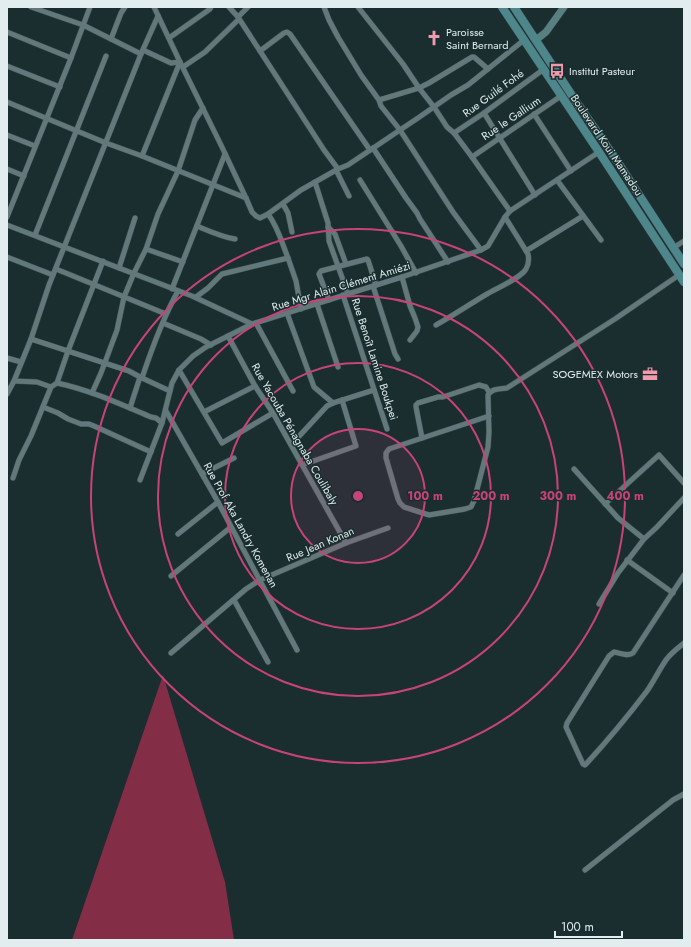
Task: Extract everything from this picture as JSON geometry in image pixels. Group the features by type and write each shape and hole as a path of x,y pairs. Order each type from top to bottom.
{"main road":[{"name":"Boulevard Koui Mamadou","path":"502,7 682,279"},
{"name":"Boulevard Koui Mamadou","path":"514,7 684,264"}],"street":[{"path":"31,7 83,25 111,39 171,63 180,62"},
{"path":"7,217 60,87 90,7"},
{"path":"111,39 121,13 125,7"},
{"path":"154,7 252,212 260,218 283,204 301,190 348,165 451,94 468,85 524,40"},
{"path":"169,38 212,7"},
{"path":"229,7 239,18 337,170 349,196"},
{"path":"183,68 205,52 248,7"},
{"path":"324,7 324,10 338,37 361,75 379,100 381,106 400,130 453,212 481,250"},
{"path":"358,7 403,64 447,127 454,133 510,211"},
{"path":"536,40 546,32 564,7"},
{"path":"7,393 22,362 53,275 142,52 158,16"},
{"path":"7,32 71,58"},
{"path":"260,51 284,33 287,32 290,34 418,213 420,219 448,262"},
{"path":"35,235 106,56"},
{"path":"379,100 419,88 449,72 472,57 476,58 488,69"},
{"path":"142,156 180,62"},
{"path":"7,66 60,87"},
{"name":"Rue Guilé Fohé","path":"454,133 544,69"},
{"name":"Rue le Gallium","path":"472,157 561,96"},
{"path":"7,102 246,198"},
{"path":"92,393 97,384 117,330 124,297 146,249 158,214 178,171 195,120 203,108"},
{"path":"484,113 535,195"},
{"path":"534,114 571,171"},
{"path":"7,135 35,146"},
{"name":"Rue Mgr Alain Clément Amiézi","path":"140,480 166,412 172,383 179,370 193,356 211,344 254,323 416,273 481,250 488,246 510,211 599,152"},
{"path":"172,288 225,154"},
{"path":"7,169 24,176"},
{"path":"360,180 416,273"},
{"path":"557,180 601,240"},
{"path":"315,182 328,227 335,234 346,264"},
{"path":"283,204 288,213 292,232"},
{"path":"268,214 273,220 288,258 296,282 301,309"},
{"path":"526,251 583,216"},
{"path":"436,325 486,294 516,278 526,270 529,258 528,254 505,217"},
{"path":"119,268 135,218"},
{"path":"7,225 196,297 254,323 293,391"},
{"path":"197,226 235,239"},
{"name":"Rue Benoît Lamine Boukpei","path":"328,227 329,241 387,428"},
{"path":"673,248 684,241"},
{"path":"146,249 183,262"},
{"path":"7,257 53,275"},
{"path":"196,297 208,288 222,274 288,258"},
{"path":"329,300 319,274 320,272 364,259 368,260 374,285 395,354 398,359"},
{"path":"13,478 18,460 31,436 51,387 57,383 103,261"},
{"path":"56,270 166,314"},
{"path":"402,277 410,306 418,327 417,331 410,340"},
{"path":"489,416 389,449 386,453 386,458 398,499 404,507 429,515 468,508 472,504 485,460 489,432 489,416 488,395 490,392 492,390 507,388 682,279"},
{"path":"130,408 166,314 178,291"},
{"path":"317,304 338,367"},
{"path":"287,313 314,387 333,403"},
{"path":"163,323 211,344"},
{"name":"Rue Yacouba Pénagnaba Coulibaly","path":"228,336 255,386 273,413 346,543"},
{"path":"31,339 129,371 170,391"},
{"path":"7,358 22,362"},
{"path":"179,370 222,443 273,413"},
{"path":"14,381 36,382 51,387"},
{"path":"57,383 72,386 92,393 156,418 162,423"},
{"path":"422,438 416,408 418,402 443,397 479,385 486,387 490,392"},
{"path":"204,412 255,386"},
{"path":"291,445 327,406 374,390"},
{"path":"302,464 356,446 342,400"},
{"path":"43,407 58,413 68,420 81,424 89,424 151,452"},
{"name":"Rue Prof Aka Landry Komenan","path":"166,412 218,502 297,650"},
{"path":"606,504 659,455 684,484"},
{"path":"202,474 234,458"},
{"path":"574,469 618,518 644,539"},
{"path":"599,604 627,560 644,539 684,498"},
{"path":"178,534 218,502"},
{"path":"172,576 231,527"},
{"name":"Rue Jean Konan","path":"171,653 246,589 260,580 346,543 388,528"},
{"path":"627,560 673,593"},
{"path":"684,575 633,653 630,655 614,652 612,653 567,723 566,727 583,764 585,765 606,740 618,729 647,691 665,661 684,643"},
{"path":"234,600 268,662"},
{"path":"585,870 673,800 684,794"}],"shaded area":[{"path":"163,675 225,882 234,940 72,940"}],"place":[{"name":"Paroisse Saint Bernard","path":"434,38"},
{"name":"Institut Pasteur","path":"557,71"},
{"name":"SOGEMEX Motors","path":"650,374"}]}
